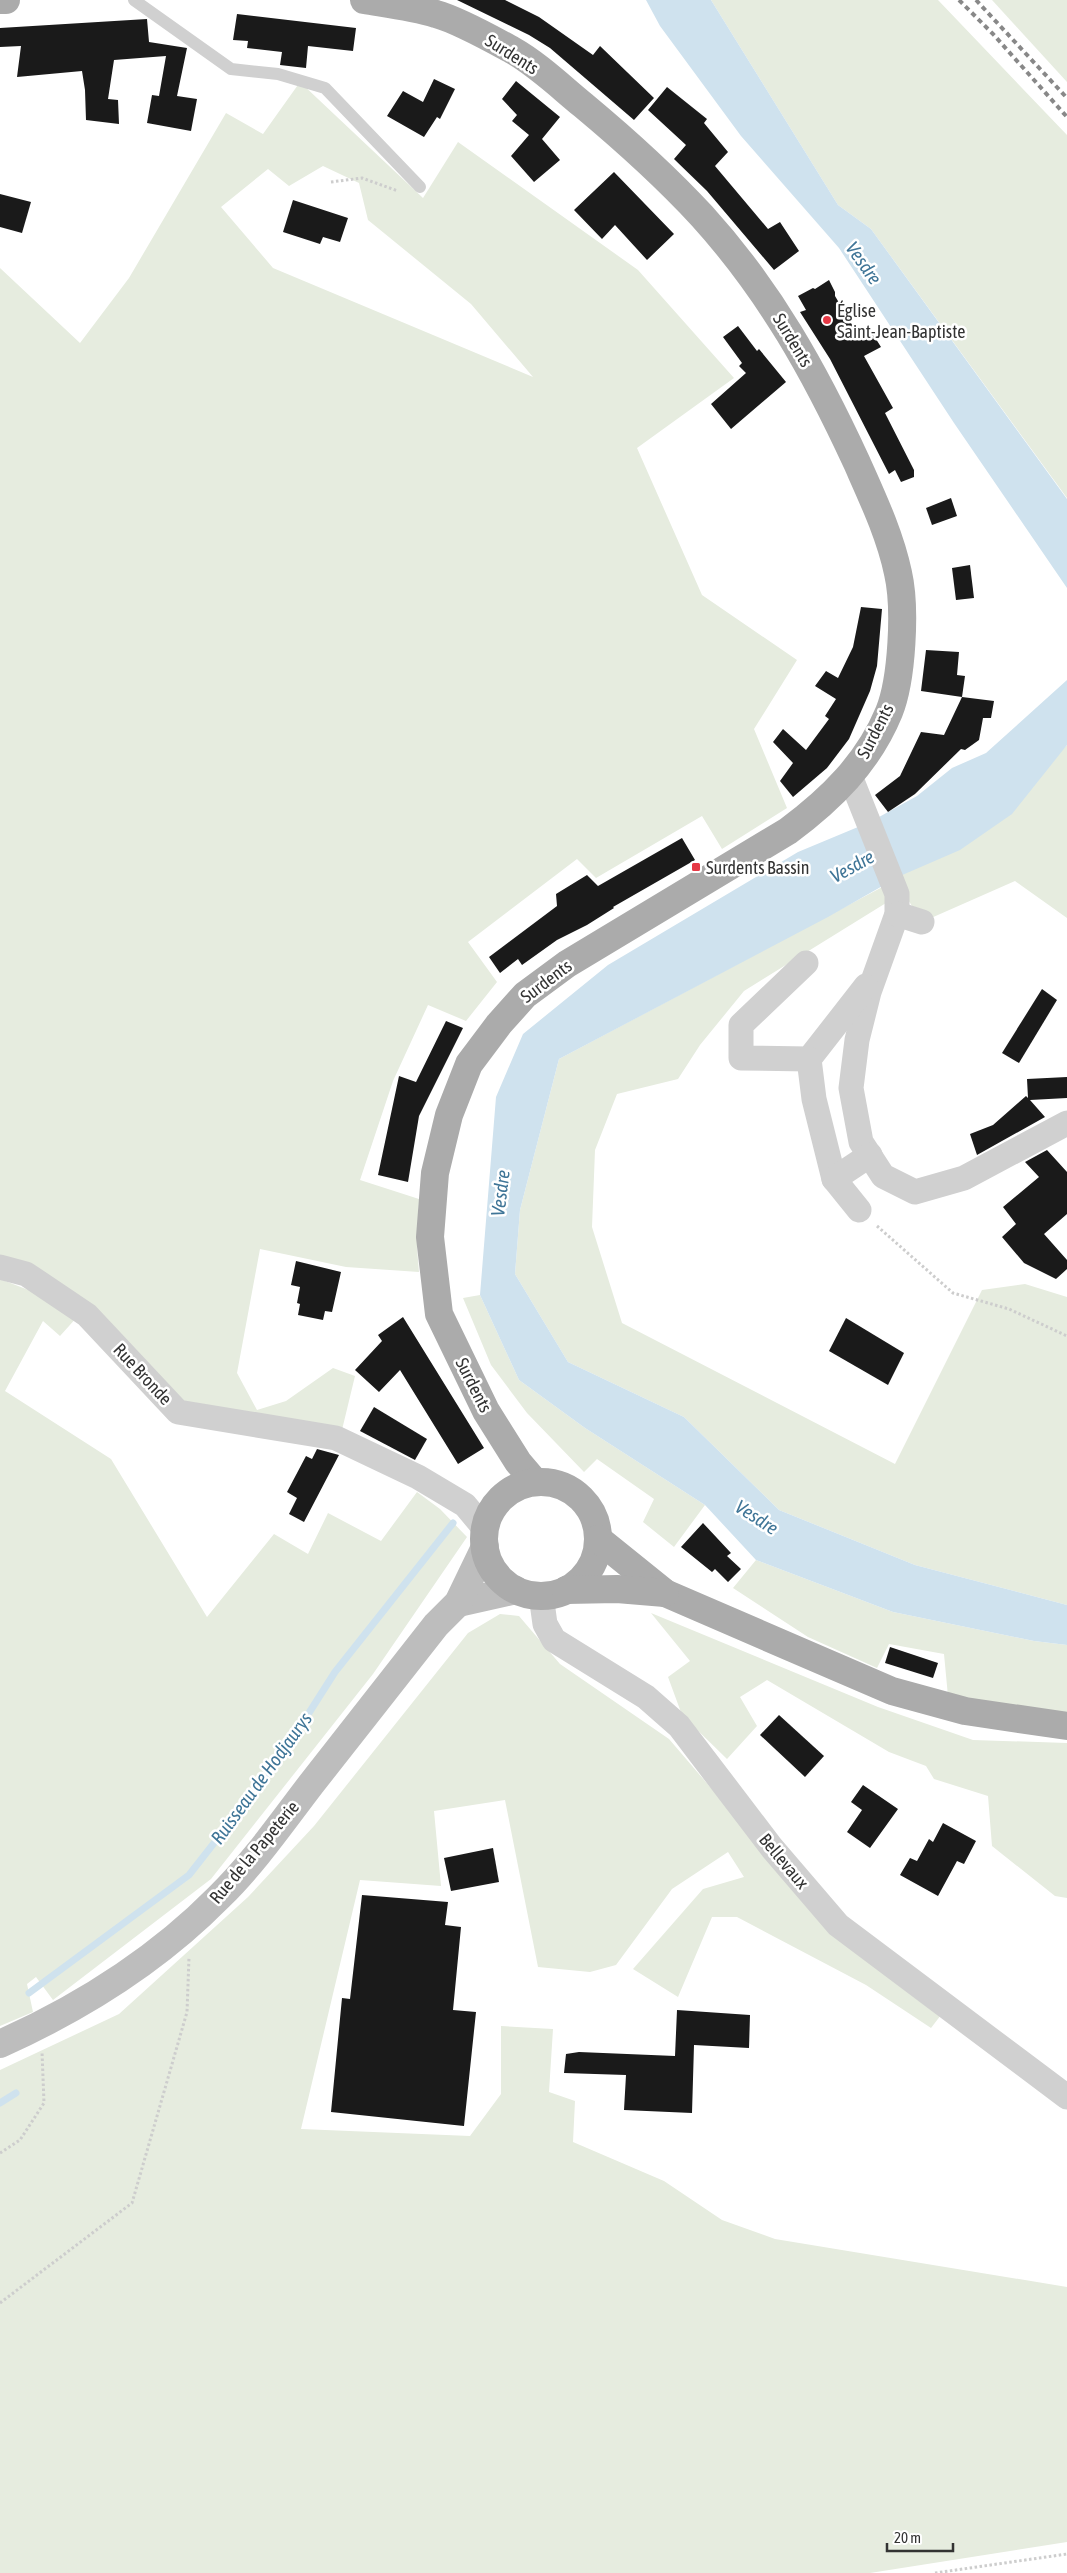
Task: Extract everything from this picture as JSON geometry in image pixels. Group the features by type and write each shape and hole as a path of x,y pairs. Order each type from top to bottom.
{"main road":[{"path":"0,0 6,0"},
{"name":"Surdents","path":"364,0 437,14 514,51 564,89 641,154 703,218 754,279 789,330 831,407 882,519 899,576 902,636 897,677 890,711 870,748 850,776 822,806 788,831 567,964 525,995 499,1024 469,1064 449,1114 435,1173 430,1238 439,1314 486,1411 518,1462 535,1482"},
{"path":"535,1482 551,1482 566,1487 579,1496 589,1508 596,1523 598,1539 596,1554 590,1569 580,1581 541,1592 505,1584 491,1564 485,1538 491,1512 502,1497 518,1487 535,1482"},
{"name":"Rue de la Papeterie","path":"0,2044 38,2027 118,1979 190,1924 219,1897 257,1854 430,1633 458,1603 485,1538"},
{"path":"598,1539 665,1593 892,1691 965,1711 1067,1726"},
{"path":"458,1603 541,1592 617,1589 665,1593"}],"street":[{"path":"850,776 898,894 897,914 875,975 857,1040 852,1088 861,1142 883,1176 915,1192 964,1178 1067,1123"},
{"path":"897,914 922,922"},
{"path":"806,963 741,1025 742,1058 809,1059"},
{"path":"859,1210 834,1179 814,1099 809,1059 875,975"},
{"path":"834,1179 870,1155"},
{"name":"Rue Bronde","path":"0,1267 26,1274 87,1316 178,1412 336,1438 418,1477 465,1506 485,1538"},
{"name":"Bellevaux","path":"541,1592 545,1624 554,1640 646,1698 679,1726 772,1848 838,1925 1067,2098"}],"lane":[{"path":"134,0 231,69 278,74 325,88 420,187"}],"path":[{"path":"331,182 362,178 408,195 420,187"},
{"path":"859,1210 953,1293 1009,1309 1067,1336"},
{"path":"0,2303 132,2203 187,2012 190,1924"},
{"path":"0,2154 20,2140 44,2103 43,2058 38,2027"},
{"path":"935,2573 1067,2554"}],"shaded area":[{"path":"711,0 938,0 1067,135 1067,498 871,229 838,205"},
{"path":"992,0 1067,0 1067,82"},
{"path":"300,82 423,198 458,142 638,270 734,378 637,448 702,595 797,660 754,729 787,808 722,849 702,816 596,878 577,859 468,942 497,982 466,1021 428,1005 393,1081 360,1180 419,1199 417,1248 419,1272 346,1267 260,1249 237,1373 257,1410 286,1401 333,1368 355,1376 341,1434 183,1408 0,1260 0,268 80,343 129,278 226,113 263,134","holes":["323,166 359,183 368,220 471,304 533,377 273,268 221,207 268,169 289,186"]},
{"path":"1067,745 1067,918 1015,881 922,922 895,879 1058,754"},
{"path":"888,884 886,903 744,991 700,1045 678,1079 617,1094 595,1150 592,1227 622,1323 895,1464 982,1290 1025,1284 1067,1297 1067,1605 915,1565 779,1510 684,1417 568,1362 515,1274 520,1210 559,1059"},
{"path":"0,1279 44,1296 78,1316 60,1336 43,1321 5,1391 111,1459 207,1617 274,1534 308,1554 328,1513 381,1541 417,1492 440,1509 467,1537 373,1674 211,1879 53,2000 36,1977 27,1984 33,2012 0,2026"},
{"path":"480,1295 519,1380 585,1428 705,1505 674,1547 643,1522 654,1499 597,1459 584,1472 527,1413 491,1365 463,1298"},
{"path":"756,1560 893,1612 1034,1641 1067,1645 1067,1720 949,1707 944,1654 889,1644 877,1668 808,1637 733,1588"},
{"path":"651,1613 878,1707 973,1740 1067,1743 1067,1898 1055,1896 992,1846 988,1796 934,1779 926,1766 889,1752 767,1680 740,1697 757,1726 727,1759 682,1715 668,1677 690,1661"},
{"path":"500,1614 519,1616 560,1664 669,1739 830,1927 941,2015 931,2028 866,1985 737,1917 712,1917 678,1997 633,1969 703,1889 744,1877 728,1852 672,1889 616,1965 590,1972 538,1967 505,1800 434,1811 441,1886 360,1880 301,2129 470,2136 501,2094 501,2026 553,2029 549,2092 575,2101 573,2142 664,2181 722,2220 775,2239 1067,2287 1067,2542 870,2573 0,2573 0,2070 119,2014 248,1897 314,1826 468,1633"}],"water":[{"name":"Vesdre","path":"646,0 711,0 838,205 871,229 1067,499 1067,588 954,423 839,248 741,136 660,26"},
{"name":"Vesdre","path":"1067,680 1067,745 1012,814 960,850 900,876 828,917 559,1059 520,1210 515,1274 568,1362 684,1417 779,1510 915,1565 1067,1605 1067,1645 1034,1641 893,1612 756,1560 705,1505 585,1428 519,1380 480,1295 496,1097 523,1034 608,965 798,852 870,822 917,796 952,768 986,753"}],"building":[{"path":"457,0 505,0 539,17 593,55 600,46 654,98 634,120 550,48 529,35"},
{"path":"237,14 356,28 353,51 308,46 306,68 280,65 282,52 247,48 248,41 233,40"},
{"path":"147,19 149,42 187,48 177,96 197,99 191,131 147,123 152,95 159,96 166,56 114,60 108,99 118,100 119,124 86,120 82,71 17,77 21,46 0,47 0,28"},
{"path":"434,79 455,89 440,119 437,117 424,137 387,116 403,91 423,102"},
{"path":"516,81 560,117 542,139 560,160 534,182 511,156 529,135 512,121 517,115 502,99"},
{"path":"667,87 707,119 704,123 728,152 715,166 768,229 780,222 799,251 774,270 707,191 674,159 686,145 648,110"},
{"path":"614,172 674,234 647,260 615,225 602,239 574,210"},
{"path":"0,194 31,202 22,233 0,227"},
{"path":"293,200 348,218 340,242 323,237 320,244 283,232"},
{"path":"829,280 835,296 858,335 869,328 881,347 864,356 893,408 885,413 914,470 914,477 901,482 895,470 889,474 830,359 800,312 806,310 798,296 813,288 815,289"},
{"path":"738,326 757,351 759,349 786,382 731,429 711,404 746,373 739,366 742,363 723,337"},
{"path":"951,498 957,516 932,525 926,508"},
{"path":"970,565 974,598 956,600 952,568"},
{"path":"861,607 882,609 877,666 870,691 849,739 827,768 793,797 780,781 793,763 773,742 783,729 806,750 829,719 825,716 836,699 815,686 826,671 838,678 853,647"},
{"path":"926,650 959,652 957,675 965,676 962,697 921,691"},
{"path":"962,697 994,701 991,718 983,718 979,740 965,750 961,749 915,794 888,812 875,795 900,776 921,732 944,735"},
{"path":"682,838 695,860 613,907 587,925 557,940 522,965 518,959 500,973 489,957 557,906 556,894 587,875 598,886"},
{"path":"1042,989 1057,1000 1019,1063 1002,1053"},
{"path":"446,1021 463,1028 419,1116 408,1182 378,1175 399,1076 416,1082"},
{"path":"1067,1077 1067,1098 1030,1100 1045,1117 977,1155 970,1134 993,1125 1026,1096 1028,1098 1027,1079"},
{"path":"1047,1150 1067,1172 1067,1214 1044,1234 1067,1260 1067,1269 1056,1279 1024,1263 1002,1237 1016,1224 1003,1207 1039,1177 1025,1162"},
{"path":"296,1261 341,1272 332,1312 325,1311 323,1320 298,1315 300,1304 297,1303 300,1287 291,1285"},
{"path":"403,1317 484,1448 458,1464 400,1370 379,1392 355,1370 382,1341 378,1335"},
{"path":"846,1318 904,1353 888,1385 829,1351"},
{"path":"374,1407 427,1439 415,1460 360,1431"},
{"path":"317,1449 339,1455 304,1522 289,1514 297,1498 287,1492 306,1456 312,1459"},
{"path":"703,1523 731,1553 727,1556 741,1569 728,1582 715,1569 712,1572 681,1547"},
{"path":"890,1647 938,1663 933,1678 885,1663"},
{"path":"779,1715 824,1756 805,1777 760,1735"},
{"path":"863,1785 898,1809 870,1848 847,1832 862,1810 851,1802"},
{"path":"943,1823 976,1841 964,1864 957,1861 938,1896 900,1875 910,1858 917,1861 929,1839 933,1842"},
{"path":"493,1848 499,1882 451,1891 444,1858"},
{"path":"362,1895 448,1902 445,1925 461,1927 453,2010 476,2012 464,2126 331,2112 342,1998 350,1999"},
{"path":"677,2010 750,2015 749,2048 694,2045 692,2113 624,2110 626,2075 564,2073 566,2054 579,2052 675,2056"}],"waterway":[{"name":"Ruisseau de Hodjaurys","path":"29,1993 189,1875 279,1760 335,1672 453,1523"},
{"name":"Ruisseau de Hodjaurys","path":"0,2103 16,2093"}],"railway":[{"path":"959,0 993,34 1067,117"},
{"path":"976,0 1067,98"}],"place":[{"name":"Église Saint-Jean-Baptiste","path":"827,320"},
{"name":"Surdents Bassin","path":"696,867"}]}
